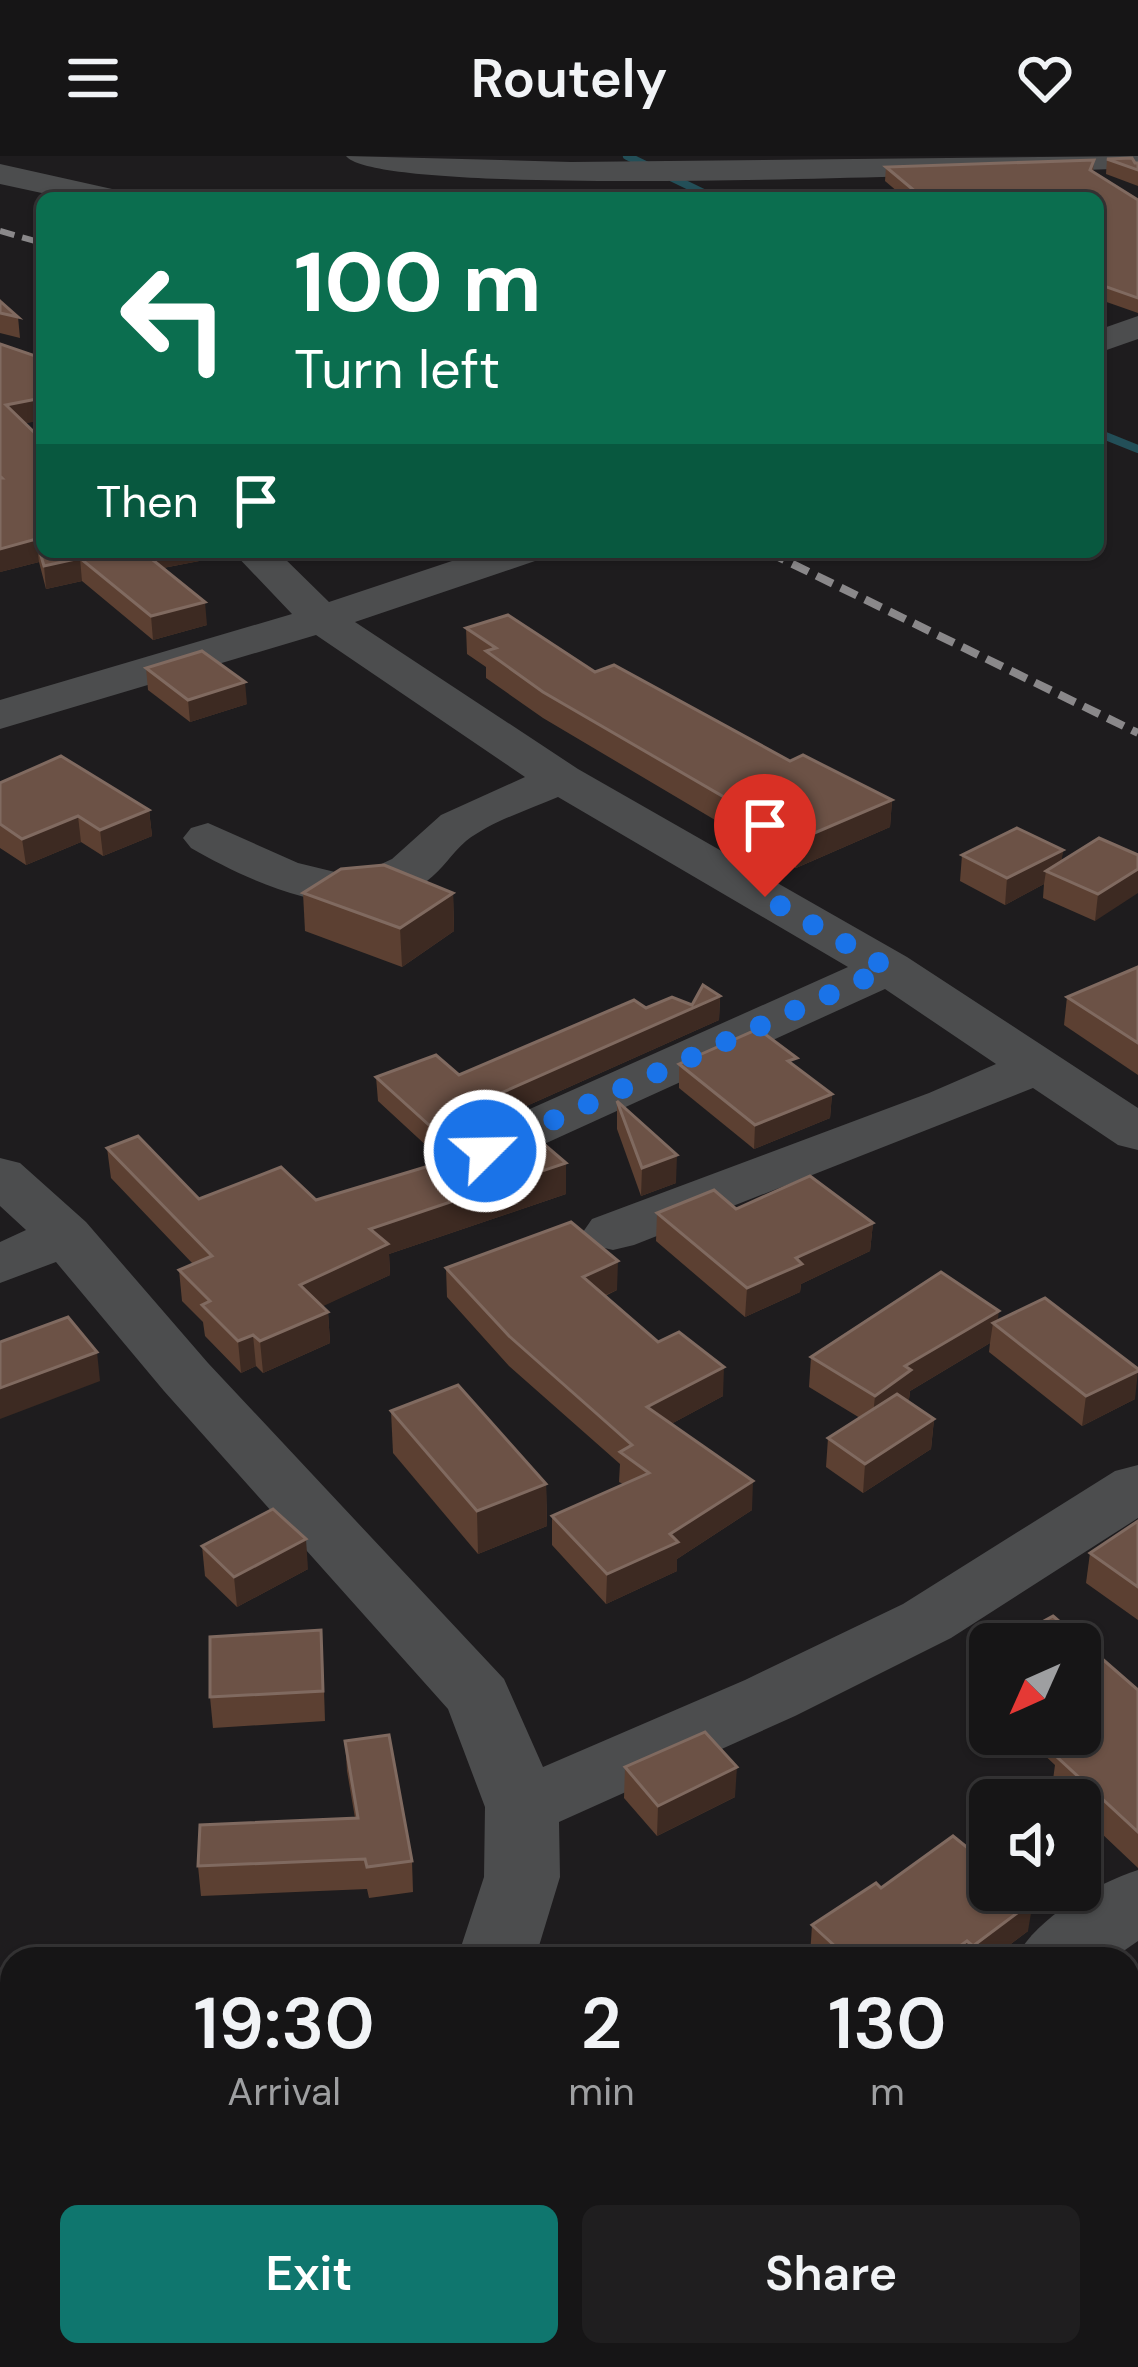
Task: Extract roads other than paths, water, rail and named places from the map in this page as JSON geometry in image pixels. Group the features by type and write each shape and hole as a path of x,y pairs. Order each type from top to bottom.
{"street":[{"path":"362,156 433,166 571,172 1138,159"},
{"path":"401,192 433,166"},
{"path":"0,174 82,192"},
{"path":"1104,340 1138,327"},
{"path":"260,558 322,619 561,779 888,968 1138,1133"},
{"path":"3,711 322,619 502,558"},
{"path":"208,838 303,880 352,889 384,885 411,869 454,826 561,779"},
{"path":"441,1170 888,968"},
{"path":"614,1232 949,1105 1036,1066"},
{"path":"0,1175 65,1235 186,1377 479,1697 522,1807 522,1877 500,1947"},
{"path":"0,1264 65,1235"},
{"path":"522,1807 770,1699 927,1621 1138,1487"},
{"path":"1071,1947 1138,1900"}],"waterway":[{"path":"627,156 702,192"},
{"path":"1104,435 1138,449"}],"railway":[{"path":"0,231 36,241"},
{"path":"780,558 1138,733"}]}
